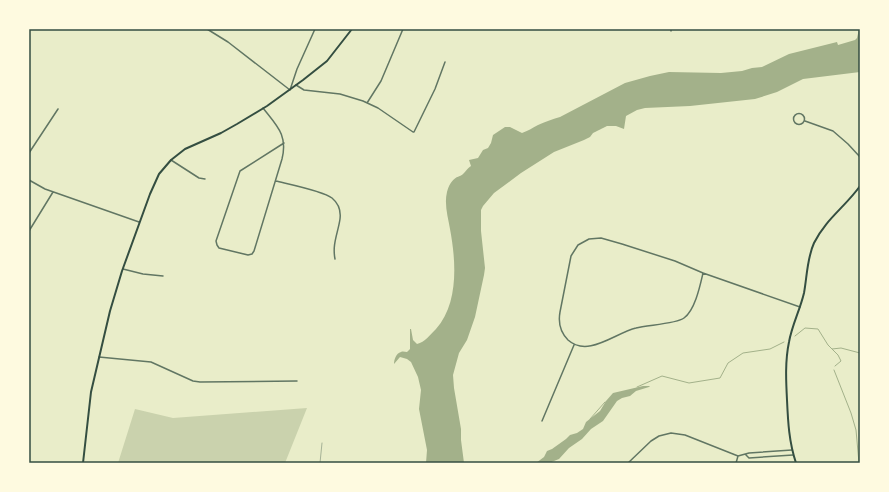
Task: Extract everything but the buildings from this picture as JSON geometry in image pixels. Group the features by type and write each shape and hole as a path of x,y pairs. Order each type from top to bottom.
{"main road":[{"path":"83,463 91,392 113,300 140,222 156,180 162,169 185,149 225,131 290,90 327,60 352,29"},
{"path":"796,463 792,450 788,422 786,361 791,332 800,307 810,256 815,242 826,224 860,186"}],"street":[{"path":"207,29 228,42 290,90 297,69 315,29"},
{"path":"367,103 381,81 403,29"},
{"path":"296,85 304,90 340,94 367,103 378,108 414,132 435,89 445,62"},
{"path":"263,108 280,131 284,143 282,160 276,181 254,251 251,255 220,249 216,241 240,170 284,143"},
{"path":"29,153 58,109"},
{"path":"801,114 804,115 805,121 798,125 794,118 796,115 801,114"},
{"path":"805,121 833,131 860,157"},
{"path":"171,160 199,178 205,179"},
{"path":"29,180 53,192 140,222"},
{"path":"276,181 327,195 336,202 339,208 340,216 334,245 335,258"},
{"path":"29,231 53,192"},
{"path":"703,273 693,304 683,319 633,329 593,346 584,347 574,345 562,333 559,317 571,256 576,247 585,241 595,238 605,239 675,261 703,273 800,307"},
{"path":"123,269 143,274 163,276"},
{"path":"542,421 574,345"},
{"path":"99,356 151,362 200,382 297,381"},
{"path":"628,463 651,441 659,436 671,433 685,435 738,456 792,450"},
{"path":"746,455 749,458 793,455"},
{"path":"736,463 738,456"}],"lane":[{"path":"320,463 322,443"}],"shaded area":[{"path":"859,29 860,72 803,79 777,92 755,99 690,106 645,108 637,110 626,116 624,129 616,126 607,126 593,133 590,137 584,140 554,152 521,173 494,193 481,210 481,231 485,268 484,275 475,317 467,340 459,353 453,375 461,429 464,463 426,463 427,450 419,409 421,390 418,377 411,362 407,359 400,357 394,364 394,361 399,353 407,352 410,349 410,329 413,340 417,344 422,342 436,329 449,307 454,281 454,254 446,206 447,192 449,185 453,180 471,166 469,160 478,158 483,150 488,148 493,135 505,127 510,127 522,133 560,117 625,83 669,72 721,73 762,67 789,54 837,42 838,45 855,40"},
{"path":"643,386 650,386 636,391 630,396 617,401 603,421 569,448 559,459 549,463 536,463 544,457 547,451 552,449 570,435 583,429 586,422 600,411 613,393"},
{"path":"307,408 285,463 118,463 135,409 173,418"}],"waterway":[{"path":"795,336 805,328 818,329 832,349 841,348 860,353"},
{"path":"637,387 662,376 689,383 720,378 728,363 743,353 770,349 784,342"},
{"path":"832,349 841,361 835,366"},
{"path":"834,370 856,430 859,463"},
{"path":"590,419 605,402"}]}
